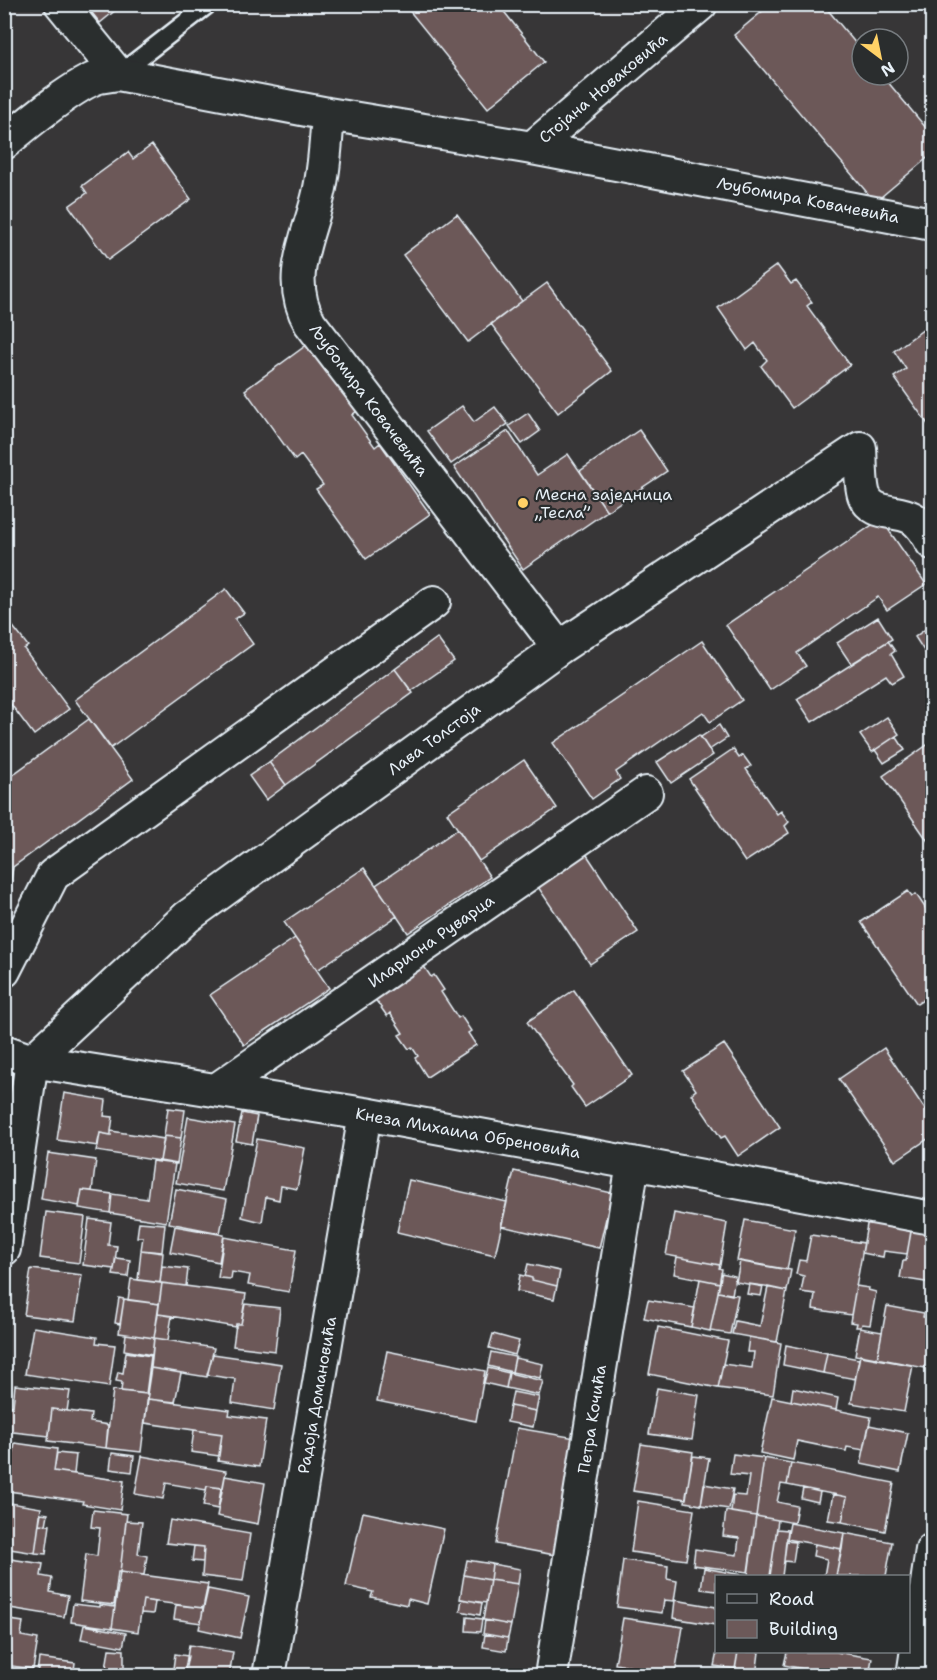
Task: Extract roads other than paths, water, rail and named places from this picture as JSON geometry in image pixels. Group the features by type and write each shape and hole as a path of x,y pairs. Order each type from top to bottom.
{"street":[{"path":"4,143 41,113 76,89 97,78 118,74 61,4"},
{"name":"Стојана Новаковића","path":"532,148 701,4"},
{"name":"Љубомира Ковачевића","path":"118,74 328,114 532,148 933,224"},
{"name":"Љубомира Ковачевића","path":"328,114 320,190 297,281 302,308 310,323 559,648"},
{"name":"Лава Толстоја","path":"18,1056 187,917 559,648 860,448 863,494 870,505 882,511 904,514 914,519 922,526 933,543"},
{"path":"4,971 53,875 434,602"},
{"name":"Илариона Руварца","path":"216,1090 646,793"},
{"path":"4,1249 18,1056"},
{"name":"Кнеза Михаила Обреновића","path":"18,1056 365,1114 933,1218"},
{"name":"Радоја Домановића","path":"269,1676 365,1114"},
{"name":"Петра Кочића","path":"551,1676 633,1163"},
{"path":"913,1676 933,1550"}],"lane":[{"path":"118,74 209,4"}],"place":[{"name":"Месна заједница „Тесла”","path":"523,503"}]}
